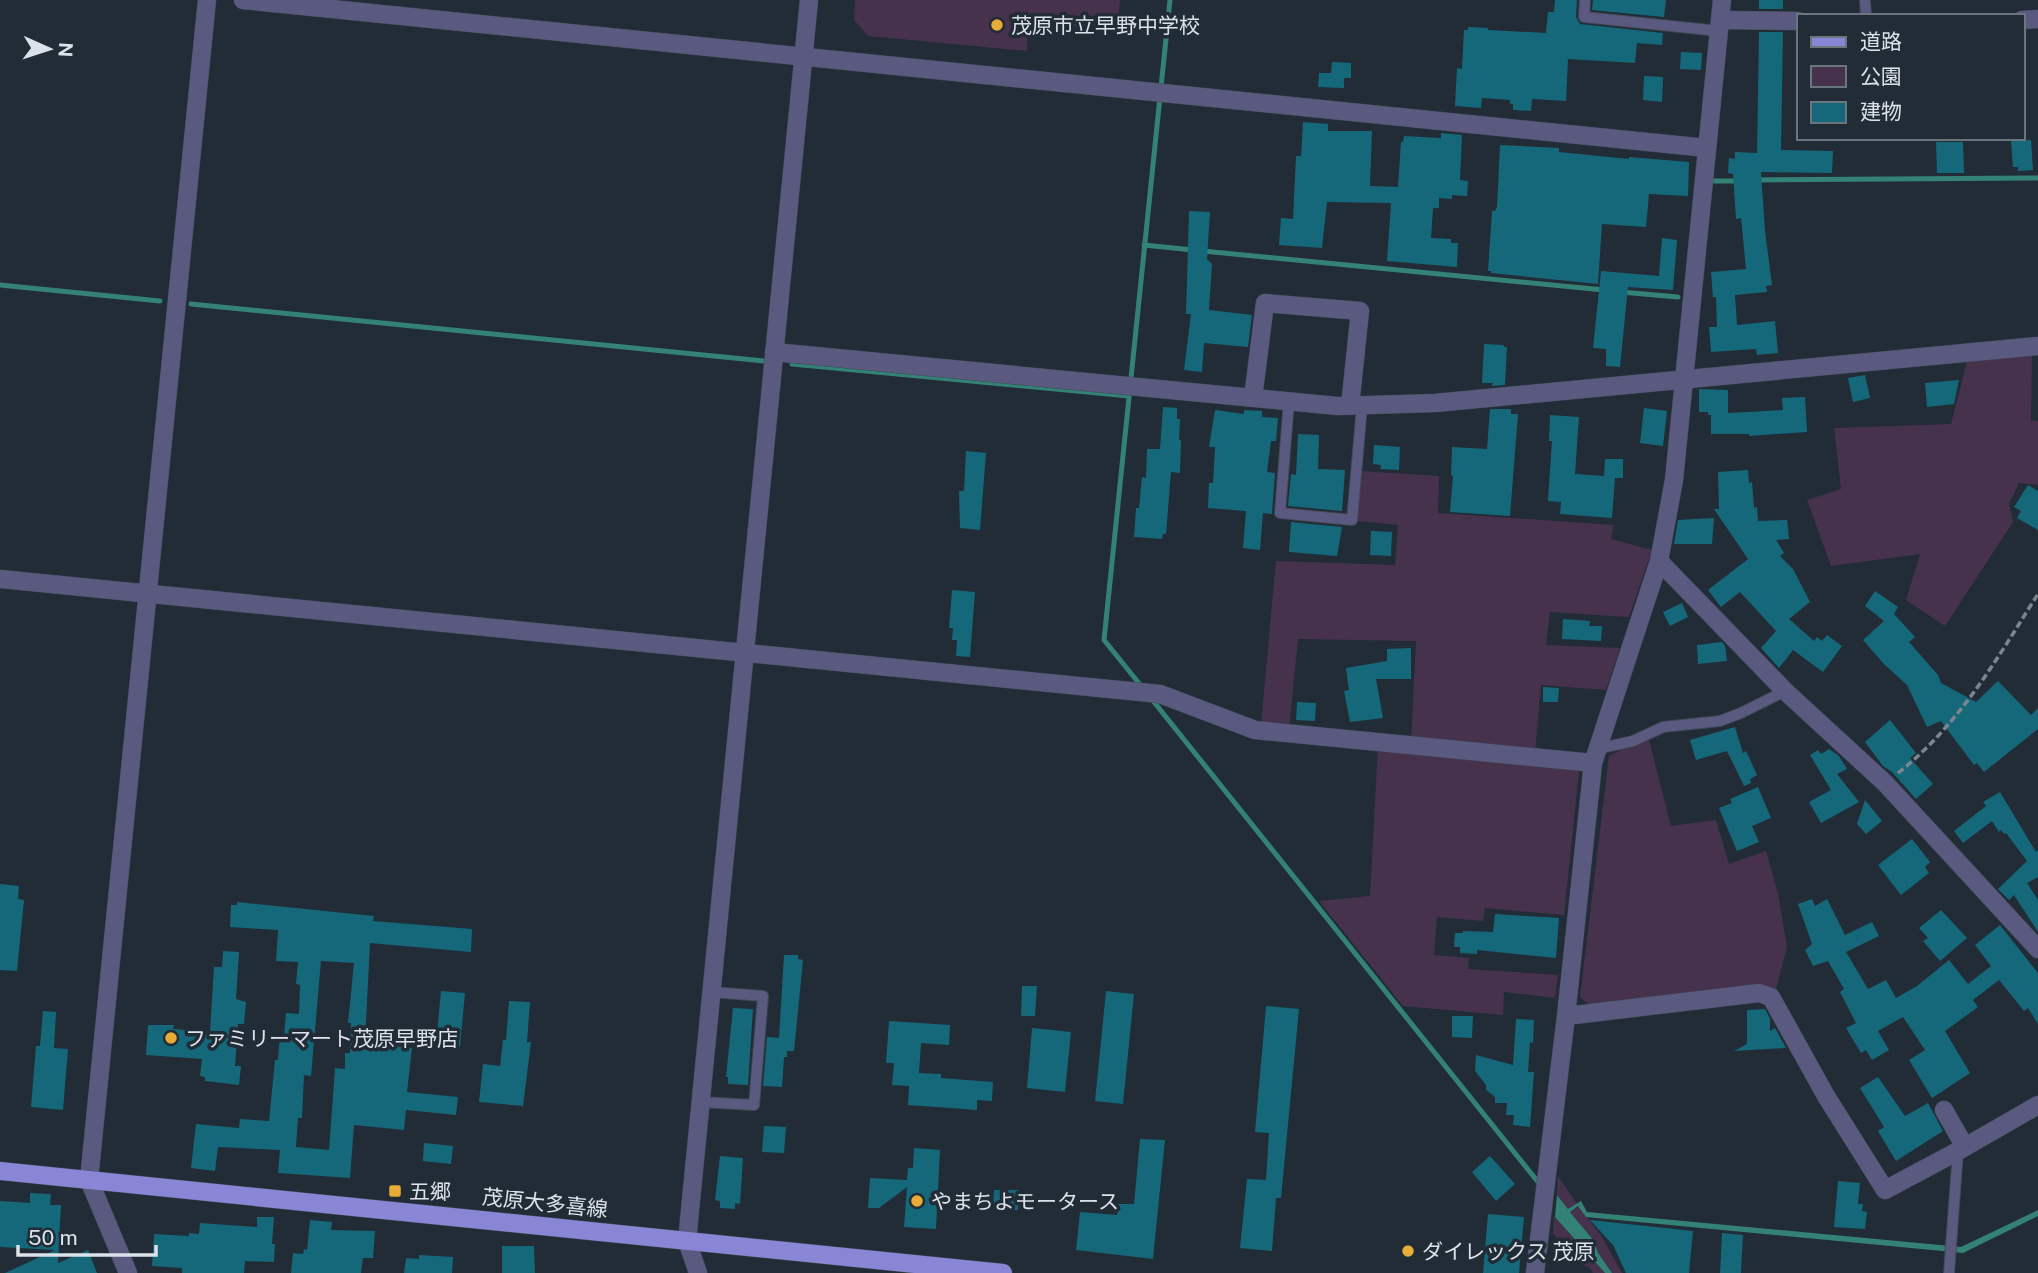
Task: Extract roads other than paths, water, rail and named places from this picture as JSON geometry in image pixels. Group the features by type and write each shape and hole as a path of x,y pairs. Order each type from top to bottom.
{"main road":[{"name":"茂原大多喜線","path":"0,1171 1003,1273"}],"street":[{"path":"128,1273 89,1180 207,0"},
{"path":"243,0 1707,148"},
{"path":"698,1273 687,1241 809,0"},
{"path":"1535,1273 1595,756 1660,561 1674,480 1722,0"},
{"path":"1719,25 1797,21"},
{"path":"1253,398 1265,303 1360,311 1356,406"},
{"path":"774,352 1356,406 1435,402 1837,367 2038,346"},
{"path":"1660,561 1785,691 1885,783 2038,949"},
{"path":"0,579 1160,694 1255,730 1595,756"},
{"path":"1566,1016 1759,993 1771,998 1826,1096 1885,1190 2038,1105"},
{"path":"1944,1110 1962,1149"}],"lane":[{"path":"1585,0 1584,17 1719,25"},
{"path":"1289,401 1280,513 1352,520 1356,406"},
{"path":"1595,756 1663,727 1720,721 1785,691"},
{"path":"701,1102 754,1105 763,996 711,992"},
{"path":"1949,1273 1962,1149"}],"waterway":[{"path":"1142,687 1104,640 1170,0"},
{"path":"1755,180 2038,178"},
{"path":"1713,181 1738,181"},
{"path":"1144,245 1193,250"},
{"path":"1203,251 1604,290"},
{"path":"0,285 160,301"},
{"path":"1621,292 1678,297"},
{"path":"191,304 764,361"},
{"path":"792,364 1129,396"},
{"path":"1150,697 1542,1187"}],"place":[{"name":"茂原市立早野中学校","path":"997,25"},
{"name":"ファミリーマート茂原早野店","path":"171,1038"},
{"name":"五郷","path":"395,1191"},
{"name":"やまちよモータース","path":"917,1201"},
{"name":"ダイレックス 茂原","path":"1408,1251"}]}
